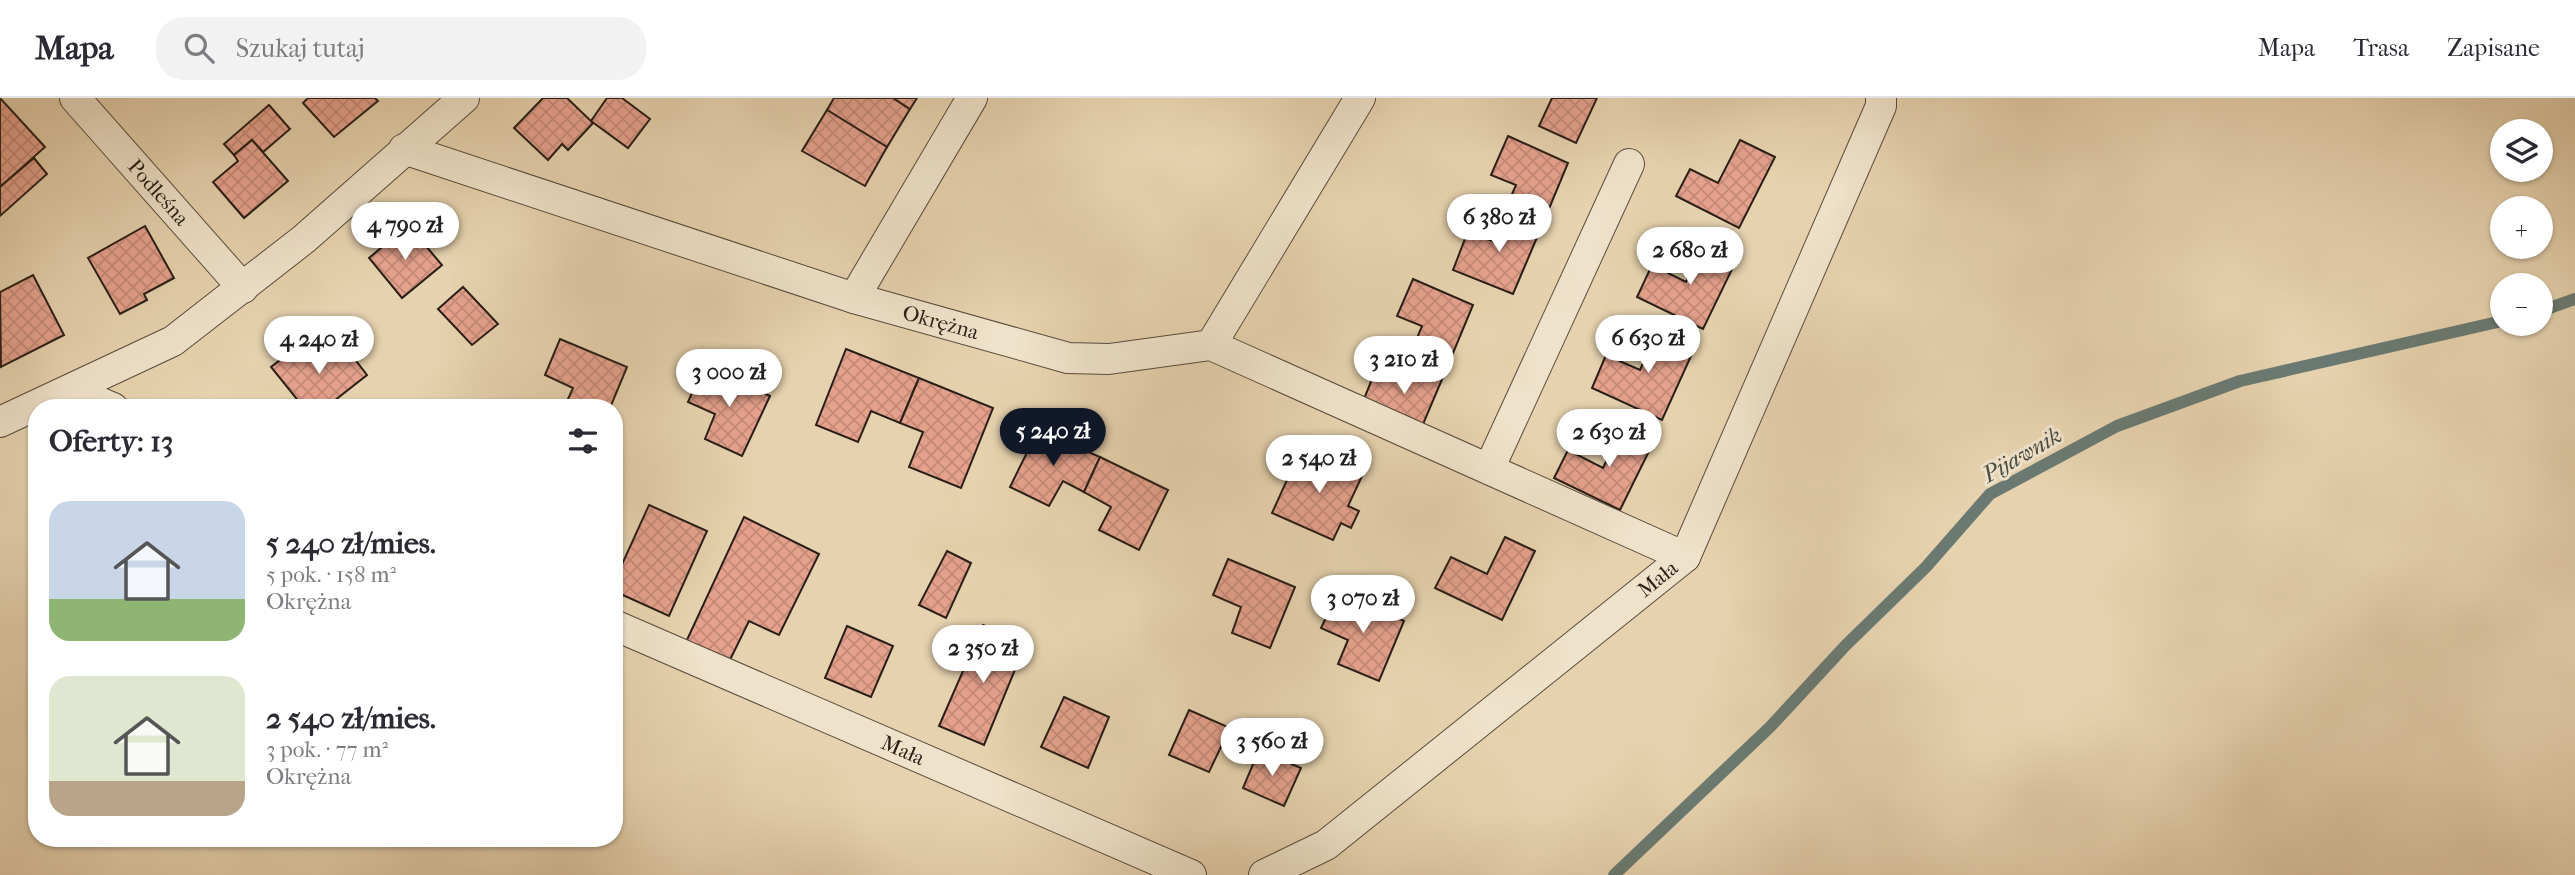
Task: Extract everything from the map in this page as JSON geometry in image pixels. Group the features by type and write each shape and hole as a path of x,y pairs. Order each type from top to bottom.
{"street":[{"name":"Podleśna","path":"75,98 243,288"},
{"path":"54,399 173,341 304,239 464,98"},
{"path":"854,298 972,98"},
{"path":"1360,98 1211,345 1685,557"},
{"name":"Mała","path":"1264,875 1326,845 1685,557 1881,106 1881,98"},
{"name":"Okrężna","path":"404,149 854,298 1068,358 1109,359 1211,345"},
{"path":"1489,469 1629,164"},
{"path":"73,391 92,399"},
{"path":"0,422 28,410"},
{"name":"Mała","path":"623,629 1191,875"}],"building":[{"path":"0,98 45,147 0,187"},
{"path":"308,98 375,98 378,101 334,137 303,103"},
{"path":"543,98 567,98 593,123 568,150 562,144 548,160 514,128"},
{"path":"607,98 622,98 650,119 628,148 591,121"},
{"path":"834,98 893,98 910,109 887,147 827,110"},
{"path":"893,98 917,98 910,109"},
{"path":"1552,98 1597,98 1576,143 1539,126"},
{"path":"269,105 290,129 263,152 252,140 234,155 224,144"},
{"path":"827,110 887,147 865,186 802,151"},
{"path":"1508,136 1568,163 1541,228 1504,213 1516,185 1491,175"},
{"path":"252,140 288,181 244,218 213,182 238,161 234,155"},
{"path":"1740,140 1775,157 1739,228 1676,196 1690,169 1718,183"},
{"path":"34,158 47,174 0,216 0,187"},
{"path":"1504,213 1541,228 1513,294 1453,270 1468,231 1492,241"},
{"path":"408,225 442,265 402,298 369,258"},
{"path":"145,226 174,278 144,294 147,300 120,314 88,258"},
{"path":"1705,242 1737,259 1703,329 1637,297 1652,265 1686,282"},
{"path":"33,275 64,335 1,367 0,292"},
{"path":"1413,279 1473,305 1446,370 1410,355 1422,326 1397,316"},
{"path":"463,287 498,324 472,345 438,309"},
{"path":"1659,328 1696,345 1662,420 1592,388 1606,355 1640,370"},
{"path":"560,339 627,367 614,399 568,399 573,388 545,375"},
{"path":"304,342 319,362 343,344 367,375 336,399 297,399 271,367"},
{"path":"846,349 919,378 900,423 871,411 858,442 816,425"},
{"path":"1410,355 1446,370 1418,436 1359,411 1375,372 1399,381"},
{"path":"704,366 770,396 742,456 705,439 715,414 688,402"},
{"path":"919,378 993,408 961,488 909,467 923,432 900,423"},
{"path":"1624,425 1655,439 1620,510 1554,478 1568,450 1603,468"},
{"path":"1038,430 1100,457 1084,492 1063,481 1049,506 1010,487"},
{"path":"1302,447 1363,474 1348,506 1359,511 1351,528 1341,523 1333,540 1272,513"},
{"path":"1100,457 1168,490 1139,550 1099,530 1111,507 1084,492"},
{"path":"649,505 707,531 669,616 623,595 623,562"},
{"path":"744,517 819,554 779,635 749,621 729,662 686,642"},
{"path":"1505,537 1535,551 1502,620 1435,588 1451,557 1487,574"},
{"path":"947,551 971,563 946,618 919,605"},
{"path":"1228,559 1295,587 1270,648 1232,633 1241,607 1213,595"},
{"path":"1338,592 1404,621 1379,681 1338,664 1348,640 1321,628"},
{"path":"983,625 1026,643 984,745 939,726"},
{"path":"847,626 893,646 871,697 825,678"},
{"path":"1064,697 1109,717 1088,768 1041,747"},
{"path":"1189,710 1230,728 1209,772 1169,755"},
{"path":"1259,750 1301,768 1284,806 1243,788"}],"waterway":[{"name":"Pijawnik","path":"2553,307 2575,299"},
{"name":"Pijawnik","path":"1614,875 1770,727 1846,645 1926,567 1990,494 2117,426 2240,381 2490,324"}]}
